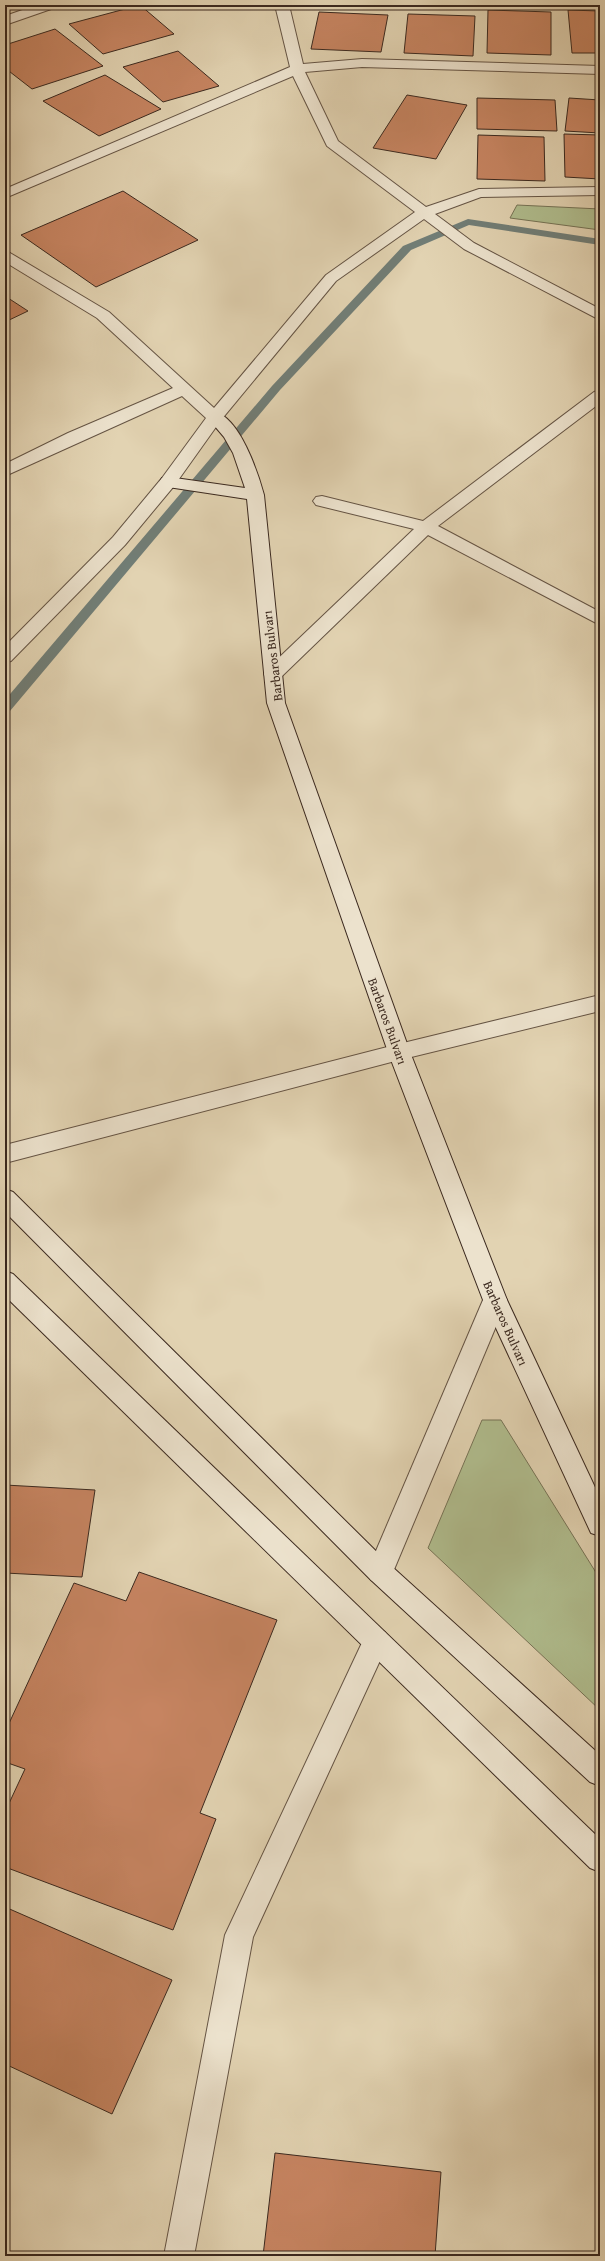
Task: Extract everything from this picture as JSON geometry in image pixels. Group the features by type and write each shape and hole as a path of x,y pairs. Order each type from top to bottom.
{"street":[{"path":"5,22 49,5"},
{"path":"282,5 297,69 332,144 424,214 469,246 600,315"},
{"path":"5,194 297,69 362,63 600,70"},
{"path":"5,657 119,541 220,422 331,278 424,214 479,193 600,191"},
{"name":"Barbaros Bulvarı","path":"5,255 103,315 220,422 247,462 255,495 276,703 399,1052 495,1300 600,1525"},
{"path":"5,471 74,437 184,389"},
{"path":"273,674 426,527 600,395"},
{"path":"168,482 255,495"},
{"path":"322,501 426,527 600,619"},
{"path":"5,1154 399,1052 600,1003"},
{"path":"5,1198 380,1572 600,1773"},
{"path":"5,1281 600,1858"},
{"path":"380,1572 495,1300"},
{"path":"179,2256 239,1935 376,1641"}],"green space":[{"path":"517,205 600,209 600,230 510,218"},
{"path":"482,1420 501,1420 600,1579 600,1710 428,1548"}],"building":[{"path":"140,5 174,34 103,54 69,24"},
{"path":"488,10 551,12 551,55 487,53"},
{"path":"568,10 600,11 600,53 572,53"},
{"path":"319,12 388,15 381,52 311,49"},
{"path":"408,14 475,16 473,56 404,53"},
{"path":"55,29 103,66 32,89 5,68 5,45"},
{"path":"178,51 219,86 163,102 123,67"},
{"path":"105,75 161,109 99,136 43,101"},
{"path":"407,95 467,105 436,159 373,148"},
{"path":"477,98 555,100 557,131 477,129"},
{"path":"569,98 600,100 600,133 565,131"},
{"path":"564,134 600,135 600,179 565,177"},
{"path":"478,135 544,137 545,181 477,179"},
{"path":"123,191 198,240 96,287 21,235"},
{"path":"5,296 28,311 5,322"},
{"path":"5,1485 95,1490 82,1577 5,1573"},
{"path":"139,1572 277,1620 200,1813 216,1819 173,1930 5,1867 5,1812 25,1769 5,1762 5,1732 74,1583 126,1601"},
{"path":"5,1907 172,1980 112,2114 5,2064"},
{"path":"275,2153 441,2172 435,2256 263,2256"}],"waterway":[{"path":"5,708 276,388 407,248 468,222 600,242"}]}
